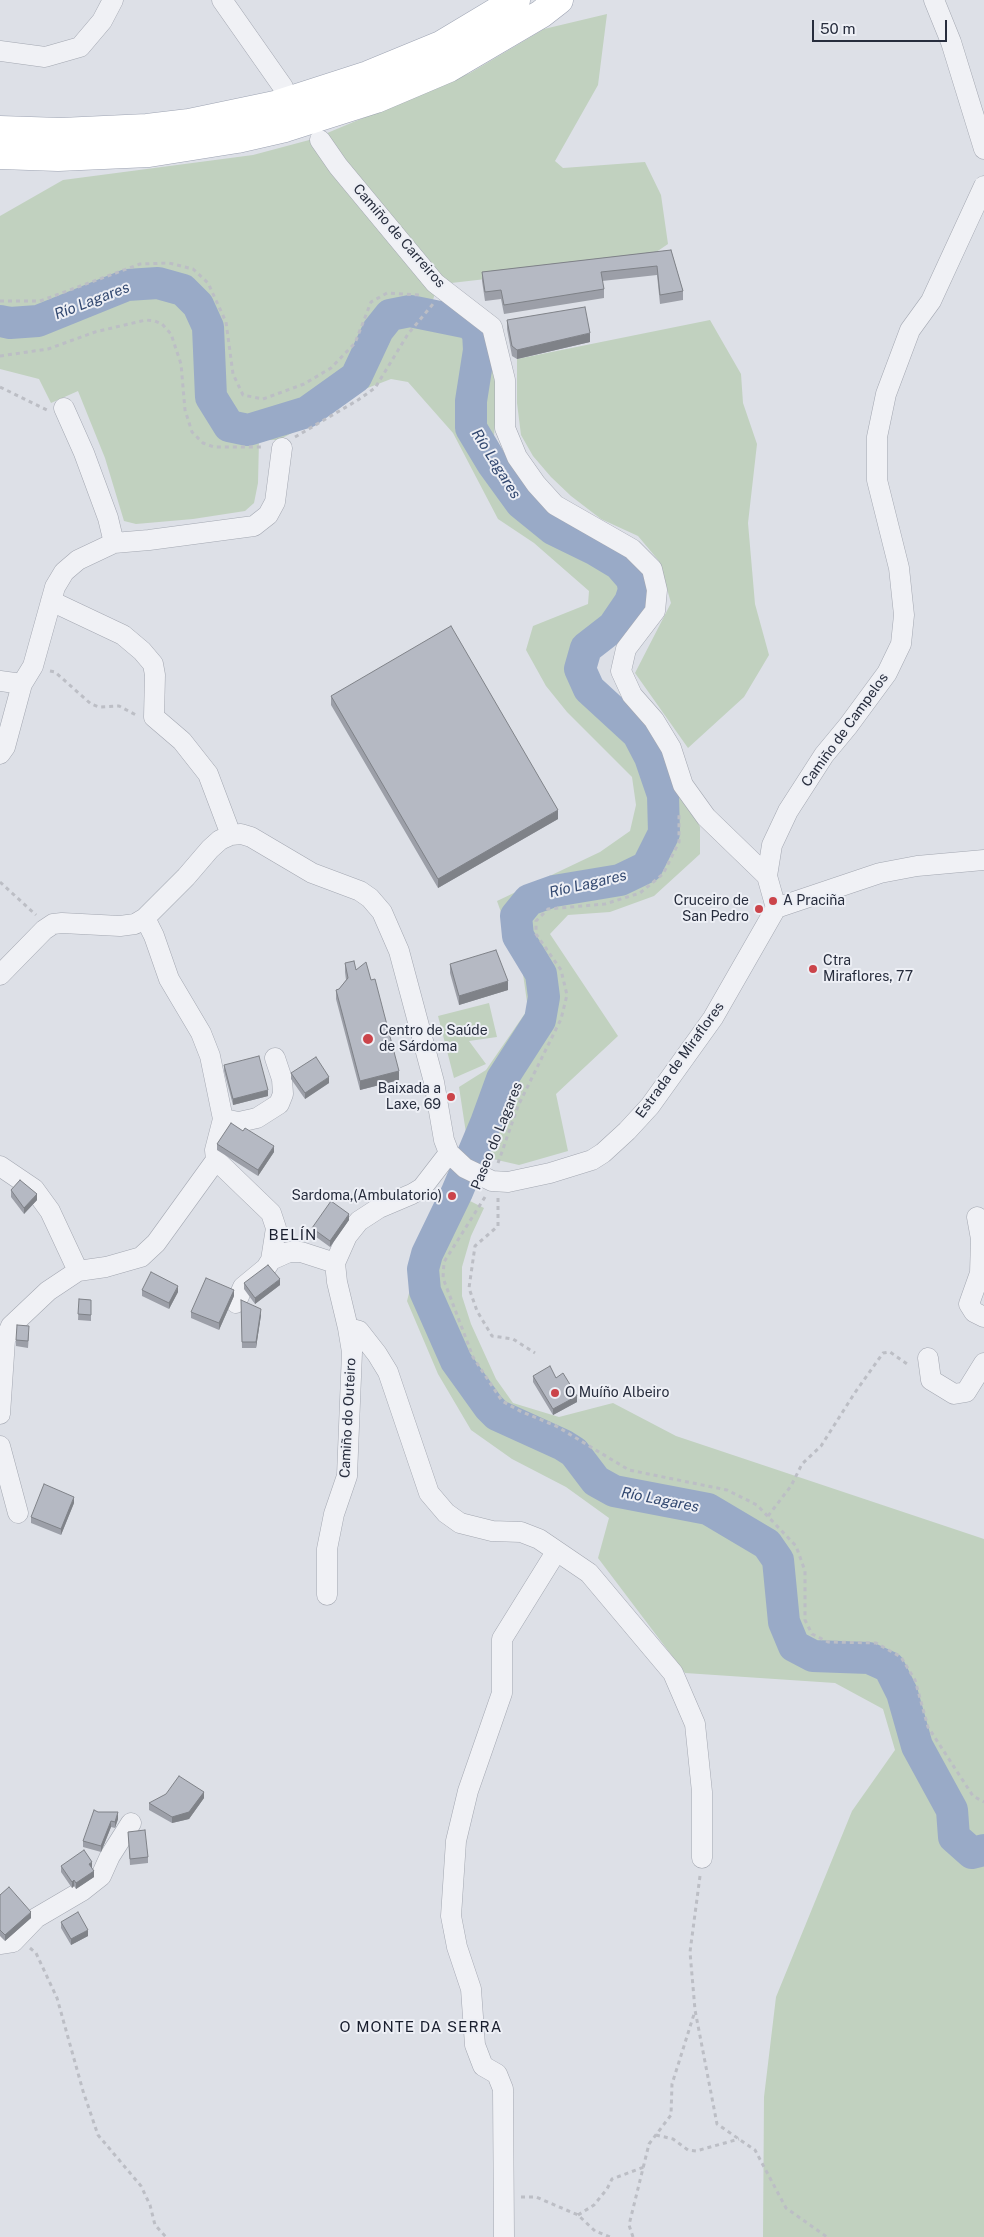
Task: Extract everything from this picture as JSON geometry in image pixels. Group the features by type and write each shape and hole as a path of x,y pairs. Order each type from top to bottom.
{"main road":[{"path":"0,130 61,132 147,128 189,123 275,105 359,78 441,45 516,0"},
{"path":"0,156 58,157 149,153 237,139 285,128 376,99 449,68 541,14 559,0"}],"street":[{"path":"0,50 44,57 80,47 102,21 112,0"},
{"path":"222,0 282,87"},
{"path":"934,0 950,42 984,148"},
{"name":"Camiño de Carreiros","path":"320,140 338,166 436,283 492,327 505,380 505,428 517,457 536,484 555,504 632,549 652,569 657,590 655,611 626,649 620,671 632,695 654,720 672,748 683,785 706,818 767,876"},
{"name":"Camiño de Campelos","path":"767,876 772,845 788,811 824,755 887,673 900,644 904,615 899,568 877,480 877,437 886,394 910,330 931,302 983,193"},
{"path":"64,408 84,453 105,509 114,543"},
{"path":"0,754 5,747 22,684 33,666 55,586 64,572 78,560 114,543 254,526 268,515 275,502 282,448"},
{"path":"51,601 123,635 142,651 153,664 155,675 154,717 182,741 208,774 231,835"},
{"path":"0,681 22,684"},
{"path":"0,975 44,930 53,924 120,926 134,924 144,918 186,877 220,840 231,835 242,834 251,837 312,873 360,891 370,898 382,912 399,950 434,1082 444,1140 452,1156 465,1168 492,1181"},
{"path":"767,876 776,908 880,873 917,866 984,860"},
{"name":"Estrada de Miraflores","path":"492,1181 550,1173 592,1160 603,1153 627,1131 650,1106 713,1018 776,908"},
{"path":"144,918 154,936 169,979 202,1032 210,1056 223,1119 215,1150 216,1160 271,1213 276,1228 271,1260 266,1268 243,1287 236,1303"},
{"path":"223,1119 239,1122 257,1118 279,1104 282,1094 282,1079 275,1058"},
{"path":"271,1260 288,1252 301,1252 335,1263 347,1236 359,1221 379,1208 422,1188 452,1156"},
{"path":"0,1414 6,1340 11,1326 48,1291 78,1271 106,1267 140,1257 156,1243 216,1160"},
{"path":"0,1166 34,1189 50,1211 78,1271"},
{"path":"977,1217 981,1239 980,1273 969,1304 974,1312 984,1317"},
{"name":"Camiño do Outeiro","path":"327,1594 327,1550 334,1514 347,1476 352,1352 337,1282 335,1263"},
{"path":"348,1328 359,1331 388,1372 429,1493 446,1513 460,1523 492,1531 521,1532 539,1539 589,1574 673,1673 695,1724 702,1792 702,1858"},
{"path":"928,1358 931,1380 954,1394 966,1392 984,1363"},
{"path":"0,1446 18,1513"},
{"path":"504,2237 503,2089 497,2074 483,2066 474,2045 471,1989 457,1947 451,1916 456,1841 468,1791 502,1693 502,1639 556,1552"},
{"path":"7,1943 36,1918 82,1891 101,1876 110,1856 131,1823"}],"path":[{"path":"0,301 40,301 140,264 169,263 193,269 208,283 226,322 232,374 243,395 263,399 304,384 331,368 355,343 371,302 388,293 427,296 447,292"},
{"path":"0,356 48,349 95,332 146,320 155,321 162,324 171,334 181,364 185,410 192,432 203,443 214,447 282,448 301,432 358,400 374,388 418,320 430,308"},
{"path":"0,387 48,410 64,408"},
{"path":"33,666 55,672 91,704 99,707 119,706 141,717 154,717"},
{"name":"Paseo do Lagares","path":"683,785 679,802 679,842 663,874 640,893 605,904 548,908 536,920 536,934 561,970 567,995 561,1019 518,1106 485,1197 444,1262 443,1278 473,1357 502,1401 520,1411 556,1426 629,1470 728,1490 757,1505 796,1546 805,1571 805,1620 812,1634 828,1642 876,1642 901,1657 915,1680 928,1727 973,1796 984,1802"},
{"path":"0,882 35,912 44,930"},
{"path":"492,1181 498,1226 474,1246 468,1288 477,1311 492,1336 513,1339 535,1353"},
{"path":"768,1516 791,1486 802,1464 821,1446 883,1353 890,1352 931,1380"},
{"path":"702,1858 690,1952 695,2010 717,2124 755,2150 786,2208 827,2237"},
{"path":"7,1943 25,1945 36,1953 57,1998 83,2091 98,2135 140,2186 150,2204 155,2225 166,2237"},
{"path":"626,2237 632,2237 630,2225 649,2144 671,2115 672,2084 695,2010"},
{"path":"656,2134 673,2139 688,2150 696,2151 739,2139"},
{"path":"578,2215 594,2204 607,2189 612,2179 644,2167"},
{"path":"505,2197 536,2197 578,2215 595,2231 610,2237"}],"green space":[{"path":"607,14 598,85 555,161 563,168 645,162 661,195 668,244 643,261 451,283 436,290 427,320 445,301 487,336 497,394 494,437 512,474 547,511 596,538 637,574 641,595 622,629 591,654 593,679 615,703 664,748 700,827 700,854 654,896 610,912 568,915 550,934 618,1036 556,1094 568,1151 519,1165 493,1159 466,1133 459,1087 486,1070 528,1009 523,974 497,901 600,852 630,831 636,805 632,777 567,712 546,686 526,650 533,626 588,604 589,591 534,543 498,519 453,433 408,382 391,379 365,389 332,411 279,440 259,440 258,483 254,503 245,511 193,519 136,524 124,521 105,458 78,391 51,403 39,379 0,369 0,216 63,180 253,155 313,139 470,73 544,29"},
{"path":"710,320 741,374 743,403 757,444 748,523 755,604 769,655 744,697 688,748 635,673 671,603 659,561 638,536 601,519 571,496 533,456 521,435 517,403 517,359"},
{"path":"489,1003 497,1037 469,1041 486,1064 454,1078 438,1016"},
{"path":"446,1189 484,1208 471,1236 462,1267 462,1296 471,1324 496,1379 513,1403 559,1417 613,1403 676,1436 984,1539 984,2237 763,2237 764,2097 776,1997 852,1811 895,1750 883,1709 835,1683 685,1673 598,1558 609,1518 566,1487 512,1459 471,1430 438,1374 407,1301 423,1239"}],"building":[{"path":"671,250 683,291 660,295 657,266 601,272 604,289 504,305 501,290 485,292 482,272"},
{"path":"585,307 590,333 517,350 512,346 507,320"},
{"path":"451,626 558,810 438,879 331,696"},
{"path":"496,950 508,981 459,996 450,964"},
{"name":"Centro de Saúde de Sárdoma","path":"354,961 356,970 366,962 371,980 375,979 399,1071 360,1081 336,990 348,978 345,963"},
{"path":"259,1056 268,1090 233,1099 224,1065"},
{"path":"316,1057 329,1077 305,1093 291,1073"},
{"path":"231,1123 243,1131 245,1128 274,1146 258,1170 217,1144"},
{"path":"20,1180 37,1194 24,1208 11,1190"},
{"path":"331,1201 349,1214 330,1241 312,1228"},
{"path":"268,1265 280,1279 255,1298 244,1283"},
{"path":"151,1272 178,1286 169,1303 142,1290"},
{"path":"206,1278 234,1290 219,1323 191,1312"},
{"path":"79,1299 91,1300 91,1315 78,1314"},
{"path":"241,1300 261,1309 256,1342 242,1342"},
{"path":"17,1325 29,1326 28,1341 16,1340"},
{"name":"O Muíño Albeiro","path":"550,1366 556,1378 563,1373 577,1396 553,1409 533,1376"},
{"path":"44,1484 74,1497 61,1529 31,1517"},
{"path":"179,1776 204,1792 189,1812 172,1817 149,1803 166,1794"},
{"path":"94,1810 98,1812 118,1812 115,1822 111,1821 101,1846 83,1841"},
{"path":"145,1830 148,1857 130,1859 128,1832"},
{"path":"84,1850 92,1862 89,1864 94,1871 76,1883 74,1880 72,1882 61,1866"},
{"path":"9,1887 31,1912 5,1935 0,1930 0,1895"},
{"path":"78,1912 88,1930 71,1939 61,1922"}],"waterway":[{"name":"Río Lagares","path":"0,321 10,323 38,321 127,285 158,283 183,290 198,305 208,327 211,397 229,426 248,430 307,412 356,377 378,330 390,315 410,311 469,323 478,332 479,350 471,401 471,428 492,463 521,503 553,529 594,549 619,564 632,579 634,590 630,602 613,627 586,648 580,669 589,689 638,734 650,757 663,795 664,833 647,867 620,880 554,891 529,900 516,916 518,936 541,974 544,997 540,1020 502,1079 457,1192 427,1254 423,1269 425,1291 456,1361 489,1407 497,1415 563,1445 574,1452 596,1481 614,1491 708,1509 767,1544 778,1560 784,1622 794,1646 813,1656 869,1658 889,1667 902,1693 917,1746 952,1810 954,1837 972,1853 984,1850"}],"place":[{"name":"A Praciña","path":"773,901"},
{"name":"Cruceiro de San Pedro","path":"759,909"},
{"name":"Ctra Miraflores, 77","path":"813,969"},
{"name":"Centro de Saúde de Sárdoma","path":"368,1039"},
{"name":"Baixada a Laxe, 69","path":"451,1097"},
{"name":"Sardoma,(Ambulatorio)","path":"452,1196"},
{"name":"O Muíño Albeiro","path":"555,1393"}],"district":[{"name":"BELÍN","path":"293,1235"},
{"name":"O MONTE DA SERRA","path":"421,2027"}]}
